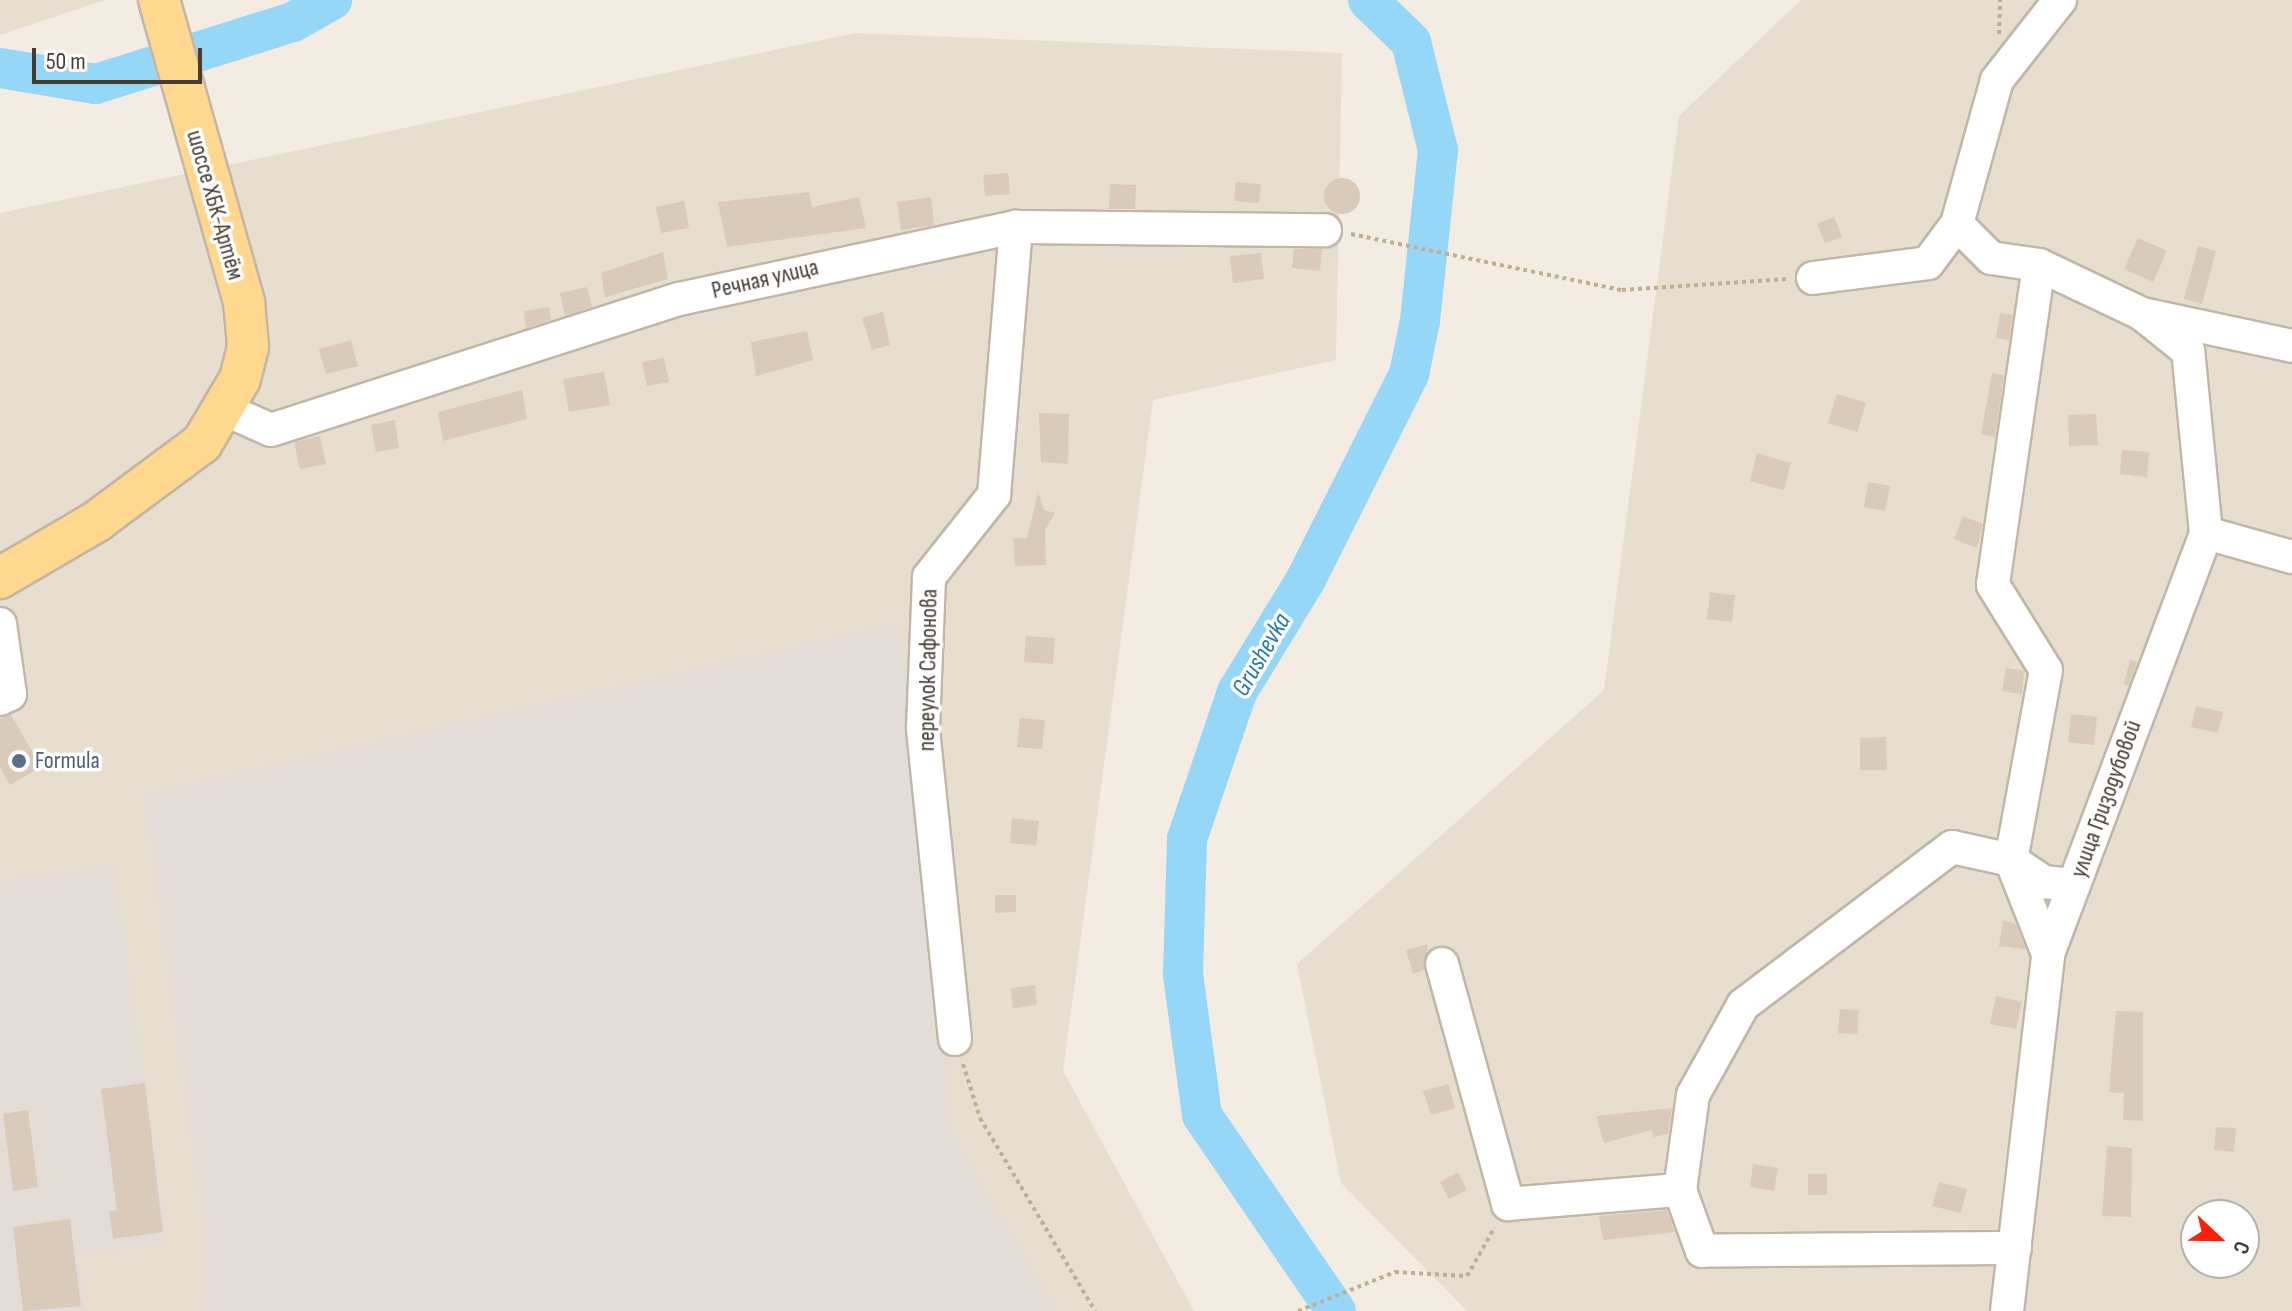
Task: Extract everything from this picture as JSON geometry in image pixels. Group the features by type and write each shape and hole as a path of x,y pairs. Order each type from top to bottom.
{"main road":[{"name":"шоссе ХБК-Артём","path":"0,578 109,513 202,443 226,410 248,346 244,302 188,112 160,3"}],"street":[{"path":"1813,278 1928,263 1957,224 1997,80 2060,0"},
{"path":"1957,224 1991,258 2039,265 2142,314 2292,346"},
{"name":"Речная улица","path":"226,410 271,430 679,299 1016,227 1325,230"},
{"name":"переулок Сафонова","path":"955,1039 923,728 929,577 994,495 1016,227"},
{"path":"2039,265 1993,585 2046,670 2011,860 2048,954"},
{"name":"улица Гризодубовой","path":"2007,1311 2048,954 2206,533 2188,351 2142,314"},
{"path":"2206,533 2292,557"},
{"path":"0,624 10,694 0,699"},
{"path":"2015,1248 1702,1251 1680,1190 1693,1095 1743,1005 1952,847 2011,860 2044,882 2074,885"},
{"path":"1442,964 1508,1204 1680,1190"}],"path":[{"path":"1325,230 1453,253 1622,290 1813,278"},
{"path":"955,1039 980,1118 1095,1311"},
{"path":"1300,1310 1395,1272 1467,1276 1508,1204"}],"shaded area":[{"path":"0,0 105,0 0,35"},
{"path":"1801,0 2292,0 2292,1311 1467,1311 1341,1183 1297,964 1604,690 1679,116"},
{"path":"855,33 1342,53 1336,360 1153,400 1063,1071 1194,1311 0,1311 0,213"},
{"path":"899,622 954,1136 1059,1311 200,1311 205,1247 143,794"},
{"path":"115,865 168,1242 80,1257 86,1311 0,1311 0,880"}],"building":[{"path":"1008,173 1010,194 985,196 983,175"},
{"path":"1342,178 1355,183 1360,196 1355,209 1342,214 1329,209 1324,196 1329,183"},
{"path":"1236,182 1261,184 1259,203 1234,201"},
{"path":"1110,184 1136,185 1135,209 1109,209"},
{"path":"809,192 812,207 859,197 866,228 727,247 718,202"},
{"path":"931,197 934,225 901,230 897,202"},
{"path":"684,201 689,228 661,233 656,207"},
{"path":"1834,217 1842,237 1825,243 1817,224"},
{"path":"2138,238 2167,251 2153,282 2124,269"},
{"path":"2198,246 2216,251 2202,304 2184,299"},
{"path":"1294,249 1322,249 1320,271 1292,268"},
{"path":"663,252 668,279 605,297 601,273"},
{"path":"1261,253 1264,279 1233,283 1230,256"},
{"path":"587,287 592,307 565,316 560,293"},
{"path":"549,307 551,320 526,328 524,311"},
{"path":"883,312 890,345 872,350 862,318"},
{"path":"2000,313 2013,315 2009,340 1996,338"},
{"path":"807,331 813,360 756,376 751,342"},
{"path":"351,340 358,366 326,374 319,349"},
{"path":"664,358 669,382 647,386 642,362"},
{"path":"604,372 610,405 569,412 563,379"},
{"path":"1992,373 2004,375 1995,437 1981,434"},
{"path":"522,390 527,419 443,441 438,412"},
{"path":"1837,394 1866,403 1857,432 1828,423"},
{"path":"1039,413 1069,414 1068,464 1041,462"},
{"path":"2096,414 2098,445 2069,446 2068,415"},
{"path":"395,420 399,448 376,452 371,425"},
{"path":"320,436 326,464 300,469 294,442"},
{"path":"2122,450 2149,452 2147,477 2120,474"},
{"path":"1757,453 1791,463 1784,490 1750,481"},
{"path":"1868,482 1890,486 1885,511 1864,507"},
{"path":"1038,492 1044,510 1055,513 1045,530 1046,565 1015,566 1013,538 1027,538"},
{"path":"1963,516 1983,524 1977,548 1954,539"},
{"path":"1710,592 1735,595 1732,622 1707,619"},
{"path":"1026,636 1055,638 1053,664 1024,662"},
{"path":"2130,660 2137,662 2129,685 2124,684"},
{"path":"2006,668 2024,671 2022,694 2002,691"},
{"path":"2196,706 2223,712 2218,733 2191,727"},
{"path":"2071,714 2097,717 2094,745 2068,742"},
{"path":"11,715 41,767 10,785 0,767 0,718"},
{"path":"1020,718 1045,720 1042,749 1017,747"},
{"path":"1886,737 1887,770 1860,770 1860,738"},
{"path":"1012,818 1039,821 1036,845 1010,843"},
{"path":"995,895 1016,895 1016,912 995,913"},
{"path":"2003,921 2015,923 2026,949 1999,946"},
{"path":"1428,944 1424,970 1413,974 1406,950"},
{"path":"1035,985 1037,1005 1013,1008 1011,988"},
{"path":"1996,996 2022,1002 2016,1029 1990,1024"},
{"path":"1840,1009 1859,1010 1857,1034 1838,1033"},
{"path":"2116,1011 2143,1012 2143,1121 2123,1120 2124,1093 2109,1092"},
{"path":"145,1083 163,1232 113,1239 109,1211 117,1210 101,1089"},
{"path":"1448,1084 1455,1108 1431,1115 1423,1091"},
{"path":"1672,1108 1668,1134 1653,1137 1652,1130 1604,1143 1596,1116"},
{"path":"28,1110 38,1187 13,1191 3,1114"},
{"path":"2216,1127 2236,1128 2234,1152 2214,1150"},
{"path":"2107,1146 2132,1148 2131,1217 2102,1216"},
{"path":"1753,1164 1778,1168 1774,1191 1750,1187"},
{"path":"1458,1172 1467,1190 1449,1199 1440,1182"},
{"path":"1808,1174 1827,1174 1827,1195 1808,1195"},
{"path":"1939,1182 1967,1189 1961,1213 1932,1206"},
{"path":"1667,1210 1675,1232 1603,1240 1599,1216"},
{"path":"70,1219 81,1306 23,1311 13,1227"}],"waterway":[{"name":"Grushevka","path":"0,68 96,84 293,22 332,0"},
{"name":"Grushevka","path":"1336,1311 1202,1115 1183,974 1187,839 1237,692 1305,581 1409,374 1420,321 1438,150 1411,42 1368,0"}],"place":[{"name":"Formula","path":"19,761"}]}
